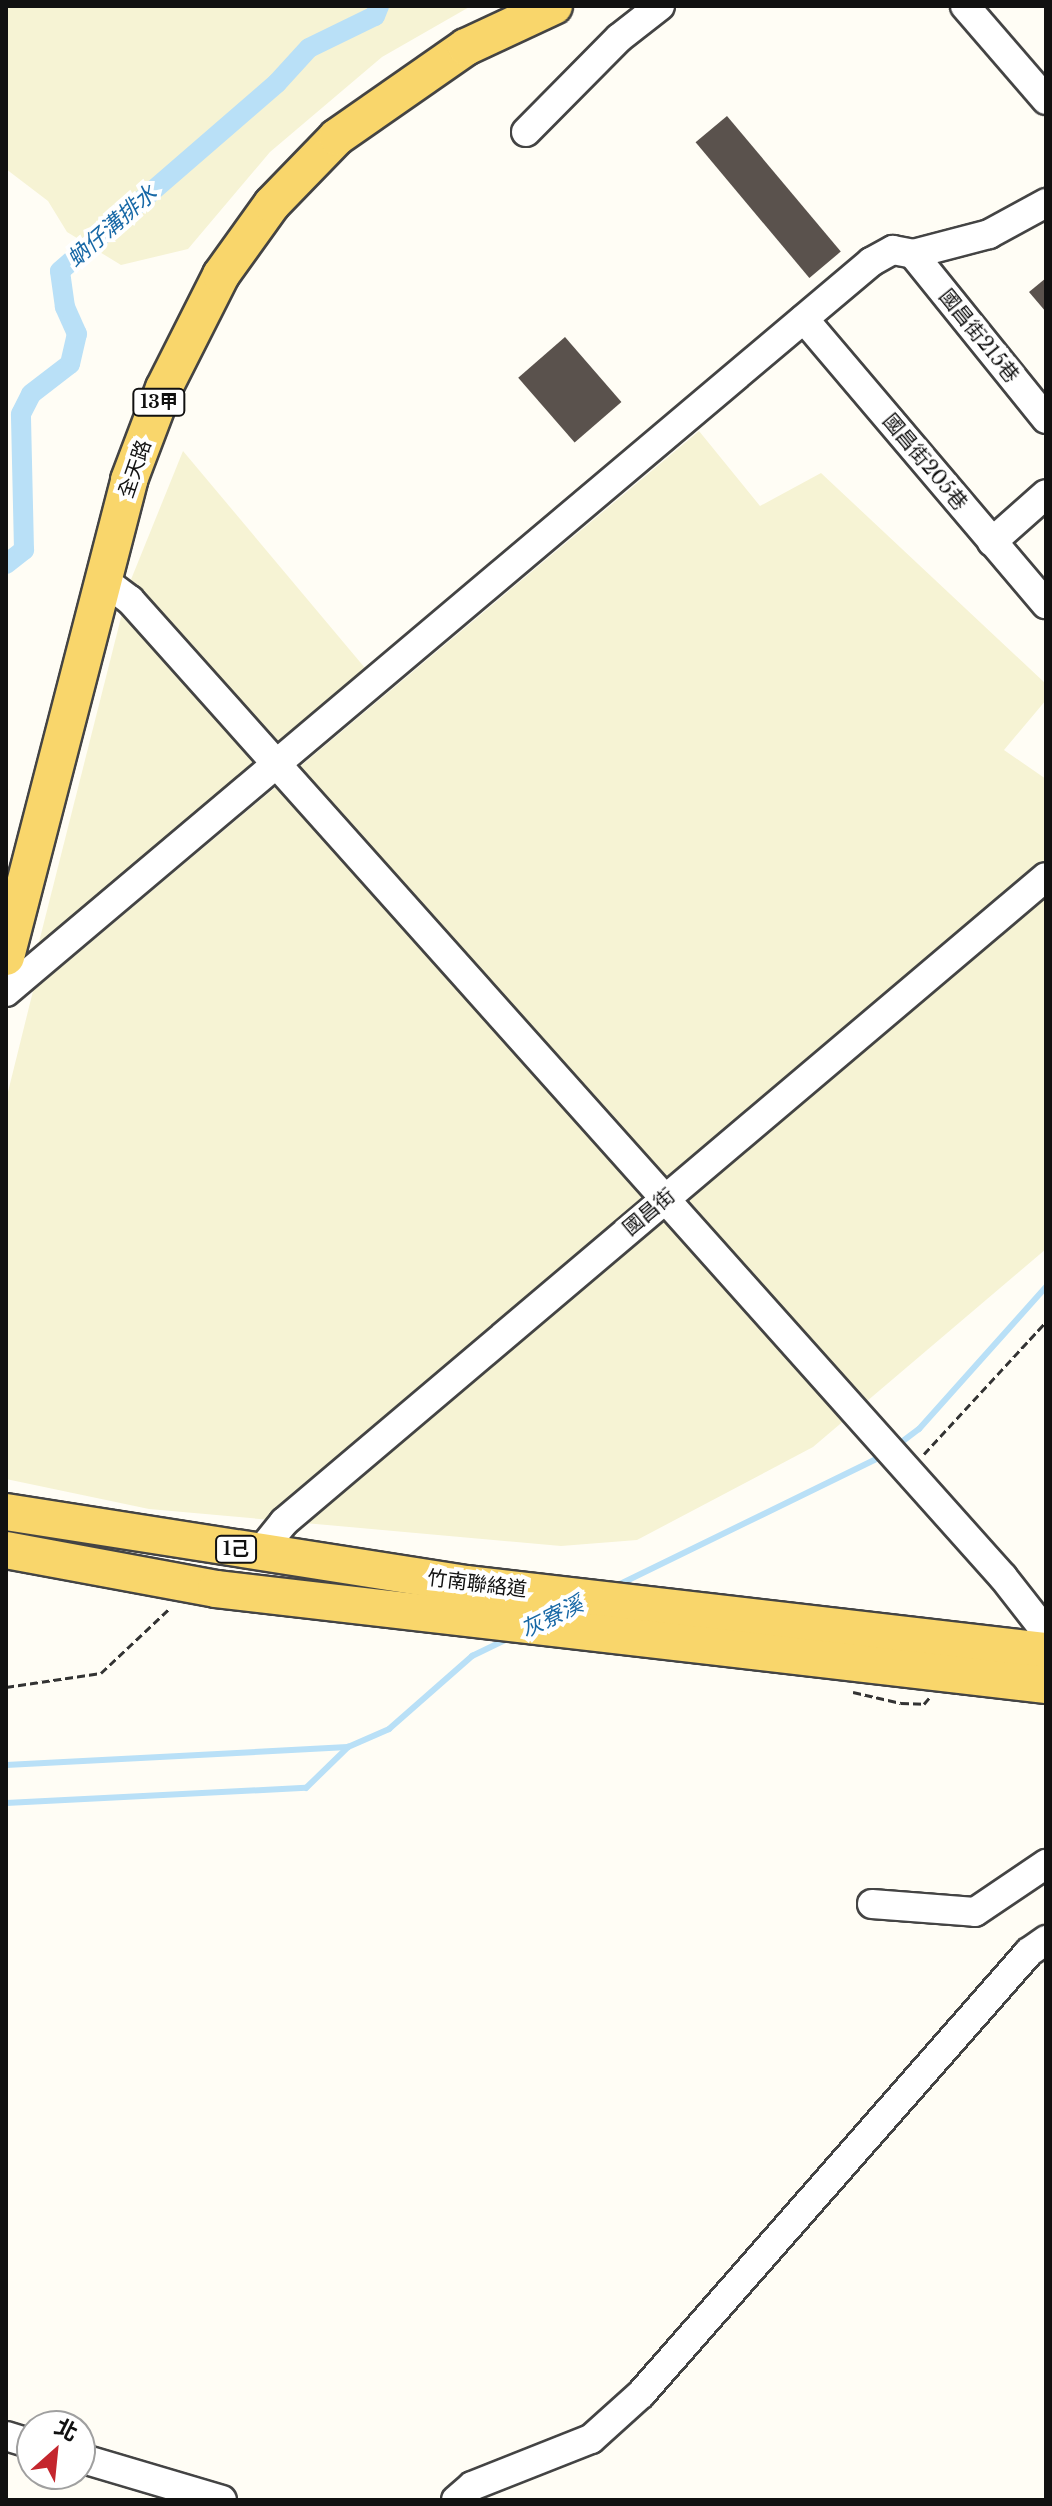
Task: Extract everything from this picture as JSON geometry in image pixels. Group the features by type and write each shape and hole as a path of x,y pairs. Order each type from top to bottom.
{"main road":[{"name":"全天路","path":"6,957 129,480 164,388 221,275 272,204 337,137 466,47 554,6"},
{"name":"竹南聯絡道","path":"6,1512 466,1584 1046,1685"},
{"name":"竹南聯絡道","path":"6,1550 192,1585 461,1620 684,1624 1046,1651"}],"street":[{"path":"526,132 619,38 660,6"},
{"path":"965,6 1046,100"},
{"path":"6,992 871,262 893,250 913,254 989,234 1046,203"},
{"name":"國昌街215巷","path":"913,254 1046,419"},
{"name":"國昌街205巷","path":"804,319 1046,604"},
{"path":"992,542 1046,494"},
{"path":"102,579 130,600 906,1470 1046,1632"},
{"name":"國昌街","path":"259,1553 284,1522 1046,877"},
{"path":"872,1904 975,1912 1046,1864"},
{"path":"456,2500 472,2486 591,2439 641,2394 1029,1952 1046,1940"},
{"path":"96,2463 222,2500"}],"path":[{"path":"906,1470 948,1432 1046,1322"},
{"path":"6,1687 101,1673 192,1585"}],"shaded area":[{"path":"6,6 471,6 382,57 270,152 188,249 121,265 67,232 48,201 6,169"},
{"path":"699,431 760,506 821,473 1046,684 1046,700 1004,750 1046,779 1046,1249 813,1447 637,1540 561,1546 149,1509 6,1479 6,1100 33,991"},
{"path":"183,451 365,668 37,950 130,582"}],"building":[{"path":"727,116 841,252 809,278 696,142"},
{"path":"1046,278 1046,312 1029,292"},
{"path":"565,337 621,402 575,443 518,378"}],"waterway":[{"name":"蚋仔溝排水","path":"6,564 24,550 21,414 31,394 70,364 77,334 65,307 60,271 277,83 309,48 375,16 379,6"},
{"name":"灰寮溪","path":"895,1447 919,1429 1046,1287"},
{"name":"灰寮溪","path":"616,1586 883,1456"},
{"name":"灰寮溪","path":"6,1803 306,1788 348,1747 389,1729 472,1656 509,1638"},
{"path":"6,1765 348,1747"}]}
